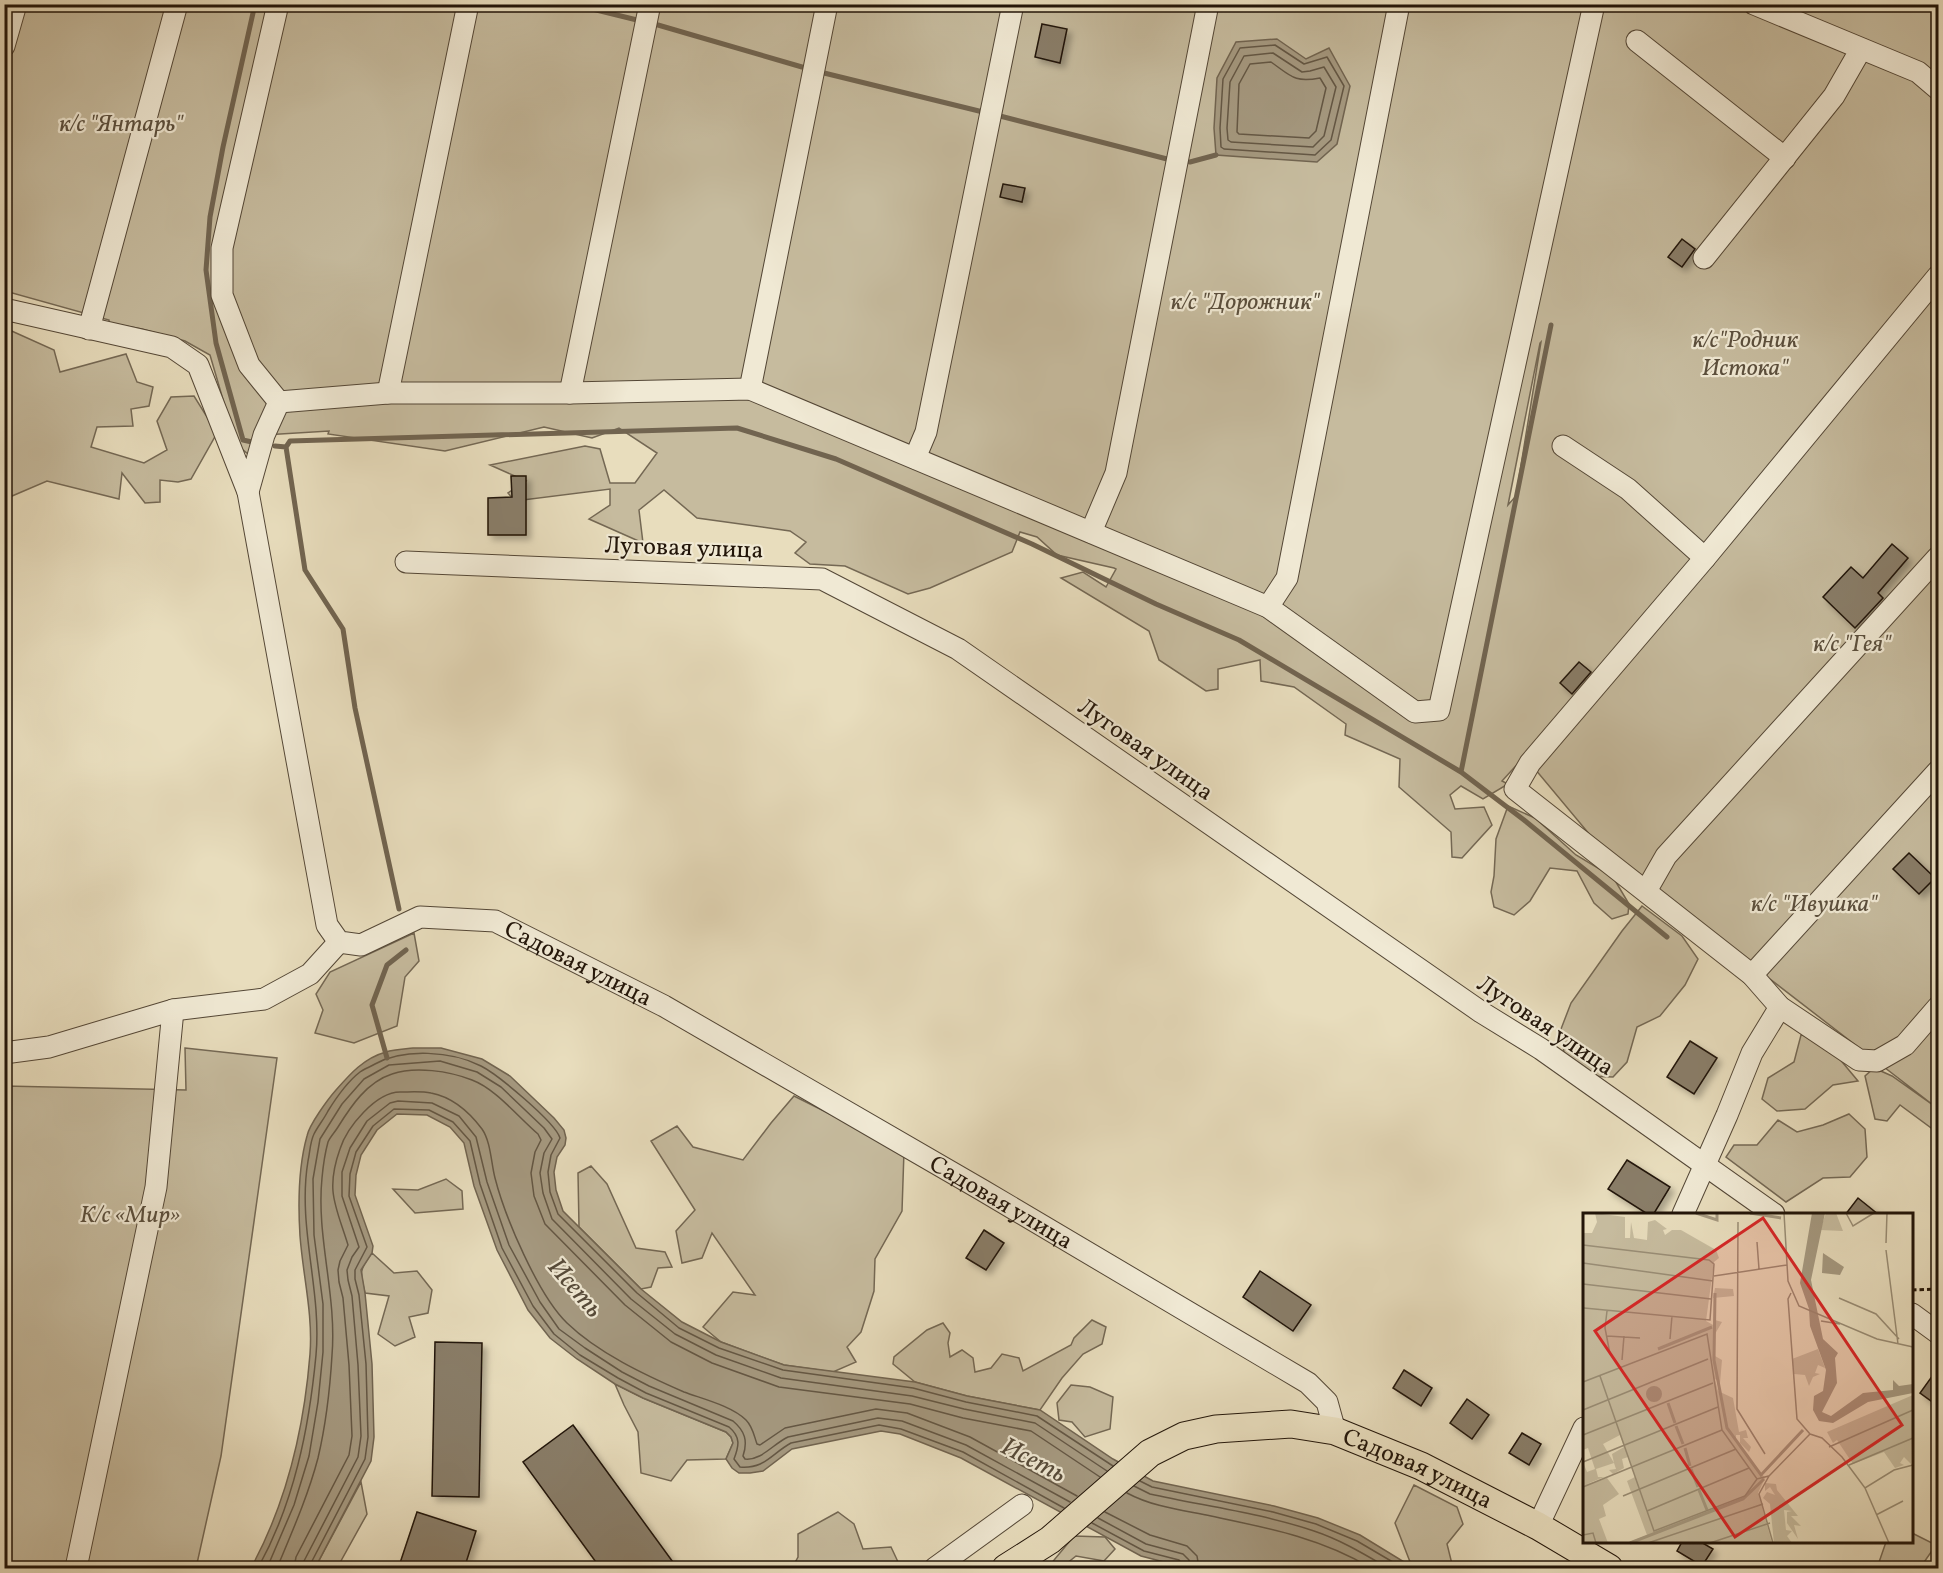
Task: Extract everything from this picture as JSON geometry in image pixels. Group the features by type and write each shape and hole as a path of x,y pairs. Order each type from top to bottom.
{"main road":[{"path":"1006,1569 1050,1540 1150,1453 1184,1436 1216,1429 1291,1424 1335,1431"},
{"name":"Садовая улица","path":"1335,1431 1421,1466 1538,1526 1609,1569"}],"street":[{"path":"4,46 16,4"},
{"path":"89,329 177,4"},
{"path":"278,4 222,248 222,295 249,365 279,402"},
{"path":"388,393 468,4"},
{"path":"570,393 650,4"},
{"path":"750,389 827,4"},
{"path":"915,458 926,432 1012,4"},
{"path":"1091,532 1116,473 1208,4"},
{"path":"1268,607 1287,578 1399,4"},
{"path":"279,402 388,393 570,393 750,389 1268,607 1415,712 1438,710 1594,4"},
{"path":"1754,4 1918,72 1938,89"},
{"path":"1637,41 1785,158"},
{"path":"1704,258 1834,96 1861,49"},
{"path":"1938,276 1705,558 1530,763 1515,789 1752,975 1780,1007 1859,1060 1878,1061 1905,1046 1938,1007"},
{"path":"4,309 172,347 198,365 248,492 327,926 339,942 310,974 264,999 173,1010 49,1047 4,1053"},
{"path":"248,492 264,435 279,402"},
{"path":"1563,446 1628,489 1705,558"},
{"path":"1646,891 1666,856 1938,557"},
{"name":"Луговая улица","path":"406,562 822,579 958,649 1481,1012 1541,1049 1771,1213"},
{"path":"1752,975 1938,771"},
{"name":"Садовая улица","path":"339,942 362,945 420,918 495,921 675,1012 1308,1383 1327,1402 1335,1431"},
{"path":"1684,1213 1752,1053 1780,1007"},
{"path":"76,1569 156,1187 173,1010"},
{"path":"1913,1315 1938,1333"},
{"path":"1538,1526 1583,1430"},
{"path":"935,1569 1022,1505"}],"path":[{"path":"1913,1290 1938,1289"}],"green space":[{"path":"4,5 1938,5 1938,1133 1900,1105 1887,1121 1875,1119 1865,1076 1874,1068 1892,1076 1937,1108 1757,969 1590,835 1530,763 1523,758 1502,781 1508,784 1483,799 1461,786 1450,795 1455,809 1484,807 1492,825 1462,858 1452,857 1451,832 1399,787 1400,759 1345,735 1346,724 1294,687 1261,681 1260,660 1218,669 1218,689 1206,691 1159,660 1149,631 1061,578 1083,572 1106,587 1116,569 1114,568 1057,555 1037,537 1020,532 1012,552 930,588 908,594 845,566 810,564 795,553 806,542 790,531 697,518 664,490 639,510 643,543 589,519 610,505 610,489 515,501 508,493 526,481 490,465 585,446 600,449 610,483 635,483 657,453 619,428 592,438 544,427 445,451 328,434 329,431 264,435 248,454 236,444 210,355 185,341 109,323 109,320 5,291","holes":["1541,342 1516,496 1508,505"]},
{"path":"5,328 54,350 60,372 126,354 137,382 153,387 149,406 131,409 133,426 97,427 91,447 144,463 167,450 157,421 171,397 194,396 217,433 191,479 178,482 160,480 160,502 145,503 122,473 119,499 47,481 5,499"},
{"path":"1508,806 1535,818 1576,855 1613,877 1629,904 1628,914 1612,919 1594,903 1577,871 1550,868 1530,901 1514,915 1494,907 1491,892 1496,839"},
{"path":"1642,906 1682,936 1698,959 1685,985 1660,1016 1637,1027 1627,1062 1613,1077 1587,1076 1564,1053 1561,1029 1571,1003"},
{"path":"414,933 419,961 405,977 397,1026 354,1043 315,1033 323,1010 316,994 330,972"},
{"path":"1801,1035 1823,1039 1858,1081 1833,1085 1805,1109 1777,1111 1762,1099 1768,1078 1794,1062"},
{"name":"К/с «Мир»","path":"185,1048 277,1058 221,1456 196,1568 5,1568 5,1086 186,1090"},
{"path":"794,1096 904,1151 902,1211 875,1259 874,1291 861,1332 847,1347 856,1362 833,1372 784,1365 721,1342 703,1327 733,1292 755,1295 712,1233 702,1258 682,1263 676,1231 695,1210 651,1141 677,1126 693,1147 743,1160"},
{"path":"1849,1114 1865,1129 1867,1157 1850,1177 1823,1178 1786,1202 1726,1157 1734,1145 1757,1145 1778,1120 1797,1132 1823,1125"},
{"path":"591,1166 607,1184 636,1248 665,1252 672,1267 658,1268 651,1287 641,1289 579,1227 578,1173"},
{"path":"446,1179 462,1191 463,1209 415,1213 393,1189 418,1190"},
{"path":"372,1253 394,1273 417,1271 432,1290 428,1313 409,1317 415,1337 395,1346 378,1334 389,1296 365,1293 362,1281 365,1263"},
{"path":"1092,1320 1106,1327 1102,1344 1083,1354 1062,1378 1040,1410 967,1396 915,1382 893,1364 894,1357 927,1330 943,1323 950,1333 948,1343 950,1357 962,1350 973,1358 975,1372 991,1368 1002,1354 1019,1358 1023,1371 1071,1345 1074,1338"},
{"path":"615,1384 726,1432 733,1443 726,1459 687,1460 671,1481 641,1473 638,1432"},
{"path":"1071,1385 1090,1387 1113,1397 1110,1429 1085,1437 1072,1422 1059,1420 1057,1403"},
{"path":"361,1482 367,1514 337,1568 315,1568"},
{"path":"1414,1485 1457,1507 1463,1524 1447,1544 1453,1568 1412,1567 1395,1523"},
{"path":"838,1512 854,1524 863,1549 891,1547 899,1564 895,1568 792,1568 798,1557 798,1534"},
{"path":"1913,1534 1936,1545 1920,1568 1877,1568 1886,1543 1913,1543"},
{"path":"1074,1536 1105,1537 1115,1549 1104,1561 1076,1556 1061,1568 1045,1568 1050,1565"}],"water":[{"path":"1277,39 1306,59 1329,48 1350,86 1337,144 1317,162 1216,155 1214,128 1217,78 1236,42"},
{"name":"Исеть","path":"441,1048 482,1059 510,1076 554,1118 564,1130 566,1138 565,1145 557,1157 554,1172 556,1190 563,1211 641,1289 682,1322 721,1342 784,1365 915,1382 967,1396 1040,1410 1113,1459 1153,1481 1274,1506 1318,1518 1360,1535 1414,1568 1187,1568 1141,1556 961,1458 900,1434 881,1431 792,1449 763,1471 739,1473 726,1459 733,1443 726,1432 615,1384 550,1338 528,1310 497,1250 474,1186 464,1143 450,1127 427,1115 397,1114 377,1130 361,1155 356,1175 355,1195 373,1246 372,1253 361,1270 372,1364 374,1437 371,1461 315,1568 251,1568 264,1543 284,1491 298,1437 307,1382 311,1339 300,1236 299,1199 300,1173 308,1131 328,1099 358,1067 371,1058 392,1050"}],"building":[{"path":"1042,24 1067,29 1060,63 1035,57"},
{"path":"1003,184 1025,188 1022,202 1000,197"},
{"path":"1682,239 1695,249 1682,267 1668,257"},
{"path":"511,476 526,476 526,535 488,535 488,498 512,497"},
{"path":"1892,544 1908,558 1878,593 1883,598 1855,628 1823,597 1851,567 1863,578"},
{"path":"1579,662 1591,672 1572,694 1560,683"},
{"path":"1909,853 1935,878 1919,894 1893,869"},
{"path":"1690,1041 1717,1058 1694,1094 1667,1077"},
{"path":"1627,1160 1670,1187 1654,1213 1646,1213 1608,1189"},
{"path":"1858,1198 1877,1213 1847,1213"},
{"path":"984,1230 1004,1243 986,1270 966,1258"},
{"path":"1260,1271 1311,1305 1293,1331 1243,1297"},
{"path":"435,1342 482,1343 479,1497 432,1496"},
{"path":"1938,1368 1938,1406 1920,1393"},
{"path":"1404,1370 1432,1388 1421,1406 1393,1388"},
{"path":"1467,1399 1489,1415 1472,1439 1450,1423"},
{"path":"573,1425 678,1569 601,1569 523,1462"},
{"path":"1522,1433 1541,1444 1529,1465 1509,1453"},
{"path":"417,1512 476,1531 464,1569 398,1569"},
{"path":"1681,1543 1703,1543 1713,1549 1702,1566 1677,1551"}],"waterway":[{"path":"252,442 243,440 216,343 206,270 210,217 255,4"},
{"path":"572,4 637,20"},
{"path":"658,25 802,67"},
{"path":"820,72 983,112"},
{"path":"1000,116 1167,159"},
{"path":"1190,162 1216,155"},
{"path":"1461,772 1551,325"},
{"path":"399,909 355,708 343,629 305,570 286,447 290,441 737,428 836,459 1032,544 1156,604 1239,640 1461,772 1524,820 1667,937"},
{"path":"275,446 286,447"},
{"path":"387,1058 372,1005 387,965 406,950"}],"park label":[{"name":"к/с \"Янтарь\"","path":"121,123"},
{"name":"к/с \"Дорожник\"","path":"1245,301"},
{"name":"к/с\"Родник Истока\"","path":"1745,353"},
{"name":"к/с \"Гея\"","path":"1852,643"},
{"name":"к/с \"Ивушка\"","path":"1814,903"}]}
